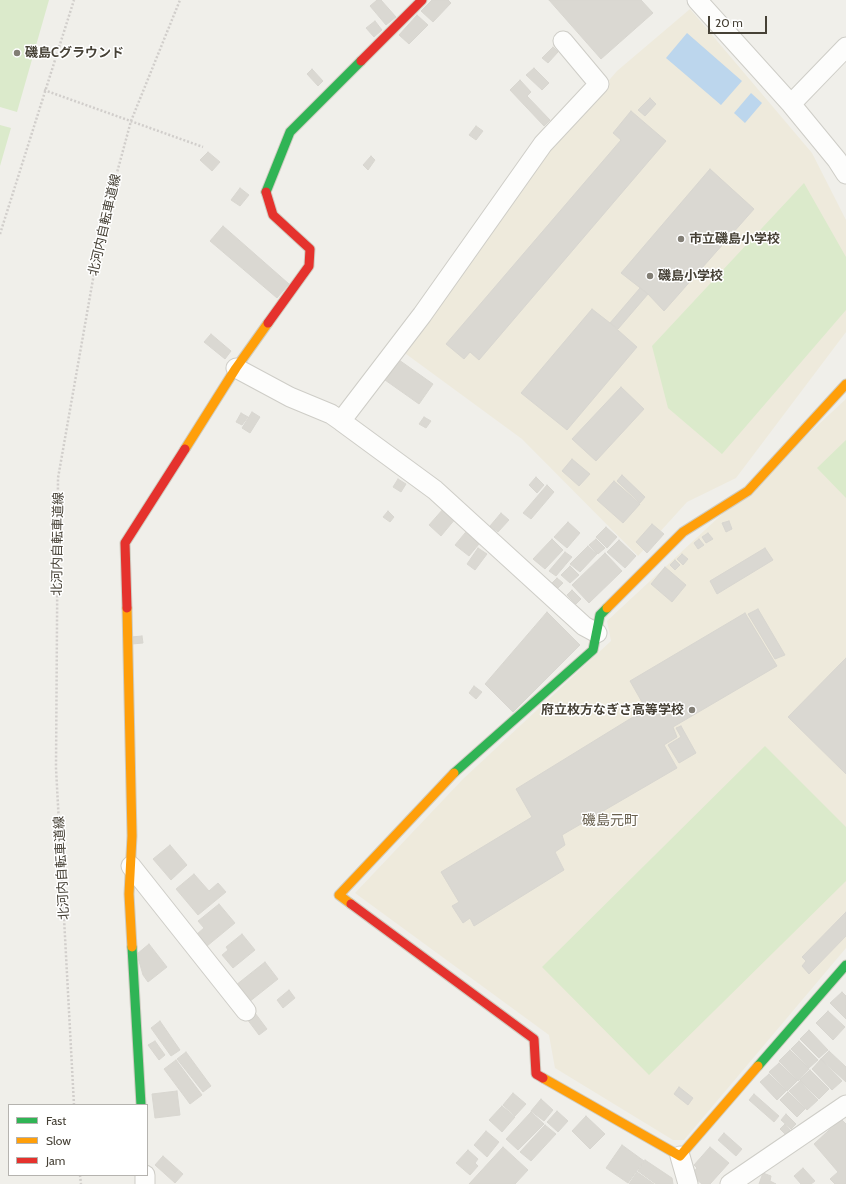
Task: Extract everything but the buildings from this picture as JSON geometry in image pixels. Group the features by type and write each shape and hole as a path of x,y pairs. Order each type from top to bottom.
{"street":[{"path":"141,1104 129,894 132,836 125,544 236,368 309,266 310,250 273,215 266,192 290,132 422,0"},
{"path":"697,0 791,104 838,160 846,174"},
{"path":"342,421 422,315 543,144 599,84 563,41"},
{"path":"791,104 846,47"},
{"path":"236,368 290,397 331,414 342,421 435,490 584,626 597,633"},
{"path":"688,1184 680,1156 536,1074 534,1039 338,895 452,775 593,650 600,615 682,532 748,491 846,384"},
{"path":"131,866 246,1011"},
{"path":"680,1156 846,965"},
{"path":"730,1184 846,1105"}],"path":[{"path":"0,234 44,90 74,0"},
{"name":"北河内自転車道線","path":"74,1104 56,768 58,478 102,228 131,121 180,0"},
{"path":"44,90 203,147"}],"shaded area":[{"name":"磯島小学校","path":"690,9 812,153 846,220 846,332 736,478 687,502 638,556 522,439 402,351 521,182 617,71"},
{"name":"府立枚方なぎさ高等学校","path":"846,399 846,948 684,1140 673,1140 555,1068 549,1035 355,893 463,779 611,641 607,621"}],"green space":[{"name":"磯島Cグラウンド","path":"0,0 49,0 17,112 0,107"},
{"path":"0,125 11,128 0,166"},
{"path":"804,183 846,257 846,310 722,454 668,408 652,346"},
{"path":"846,440 846,498 817,468"},
{"path":"765,746 846,827 846,881 649,1075 542,967"}],"water":[{"path":"687,33 742,81 721,105 666,58"},
{"path":"751,93 762,103 745,123 734,113"}],"traffic: fast":[{"path":"266,192 290,132 361,61"},
{"path":"454,773 593,650 600,615 607,608"},
{"path":"132,947 141,1104"},
{"path":"758,1066 846,965"}],"traffic: slow":[{"path":"185,449 236,368 268,323"},
{"path":"607,608 683,532 748,491 846,384"},
{"path":"127,608 132,836 129,894 132,947"},
{"path":"351,904 339,895 454,773"},
{"path":"543,1078 680,1156 758,1066"}],"traffic: jam":[{"path":"361,61 422,0"},
{"path":"266,192 273,215 310,249 309,266 268,323"},
{"path":"127,608 125,543 185,449"},
{"path":"351,904 534,1039 536,1074 543,1078"}],"place":[{"name":"磯島Cグラウンド","path":"17,53"},
{"name":"市立磯島小学校","path":"681,239"},
{"name":"磯島小学校","path":"650,276"},
{"name":"府立枚方なぎさ高等学校","path":"692,710"}],"district":[{"name":"磯島元町","path":"610,821"}]}
